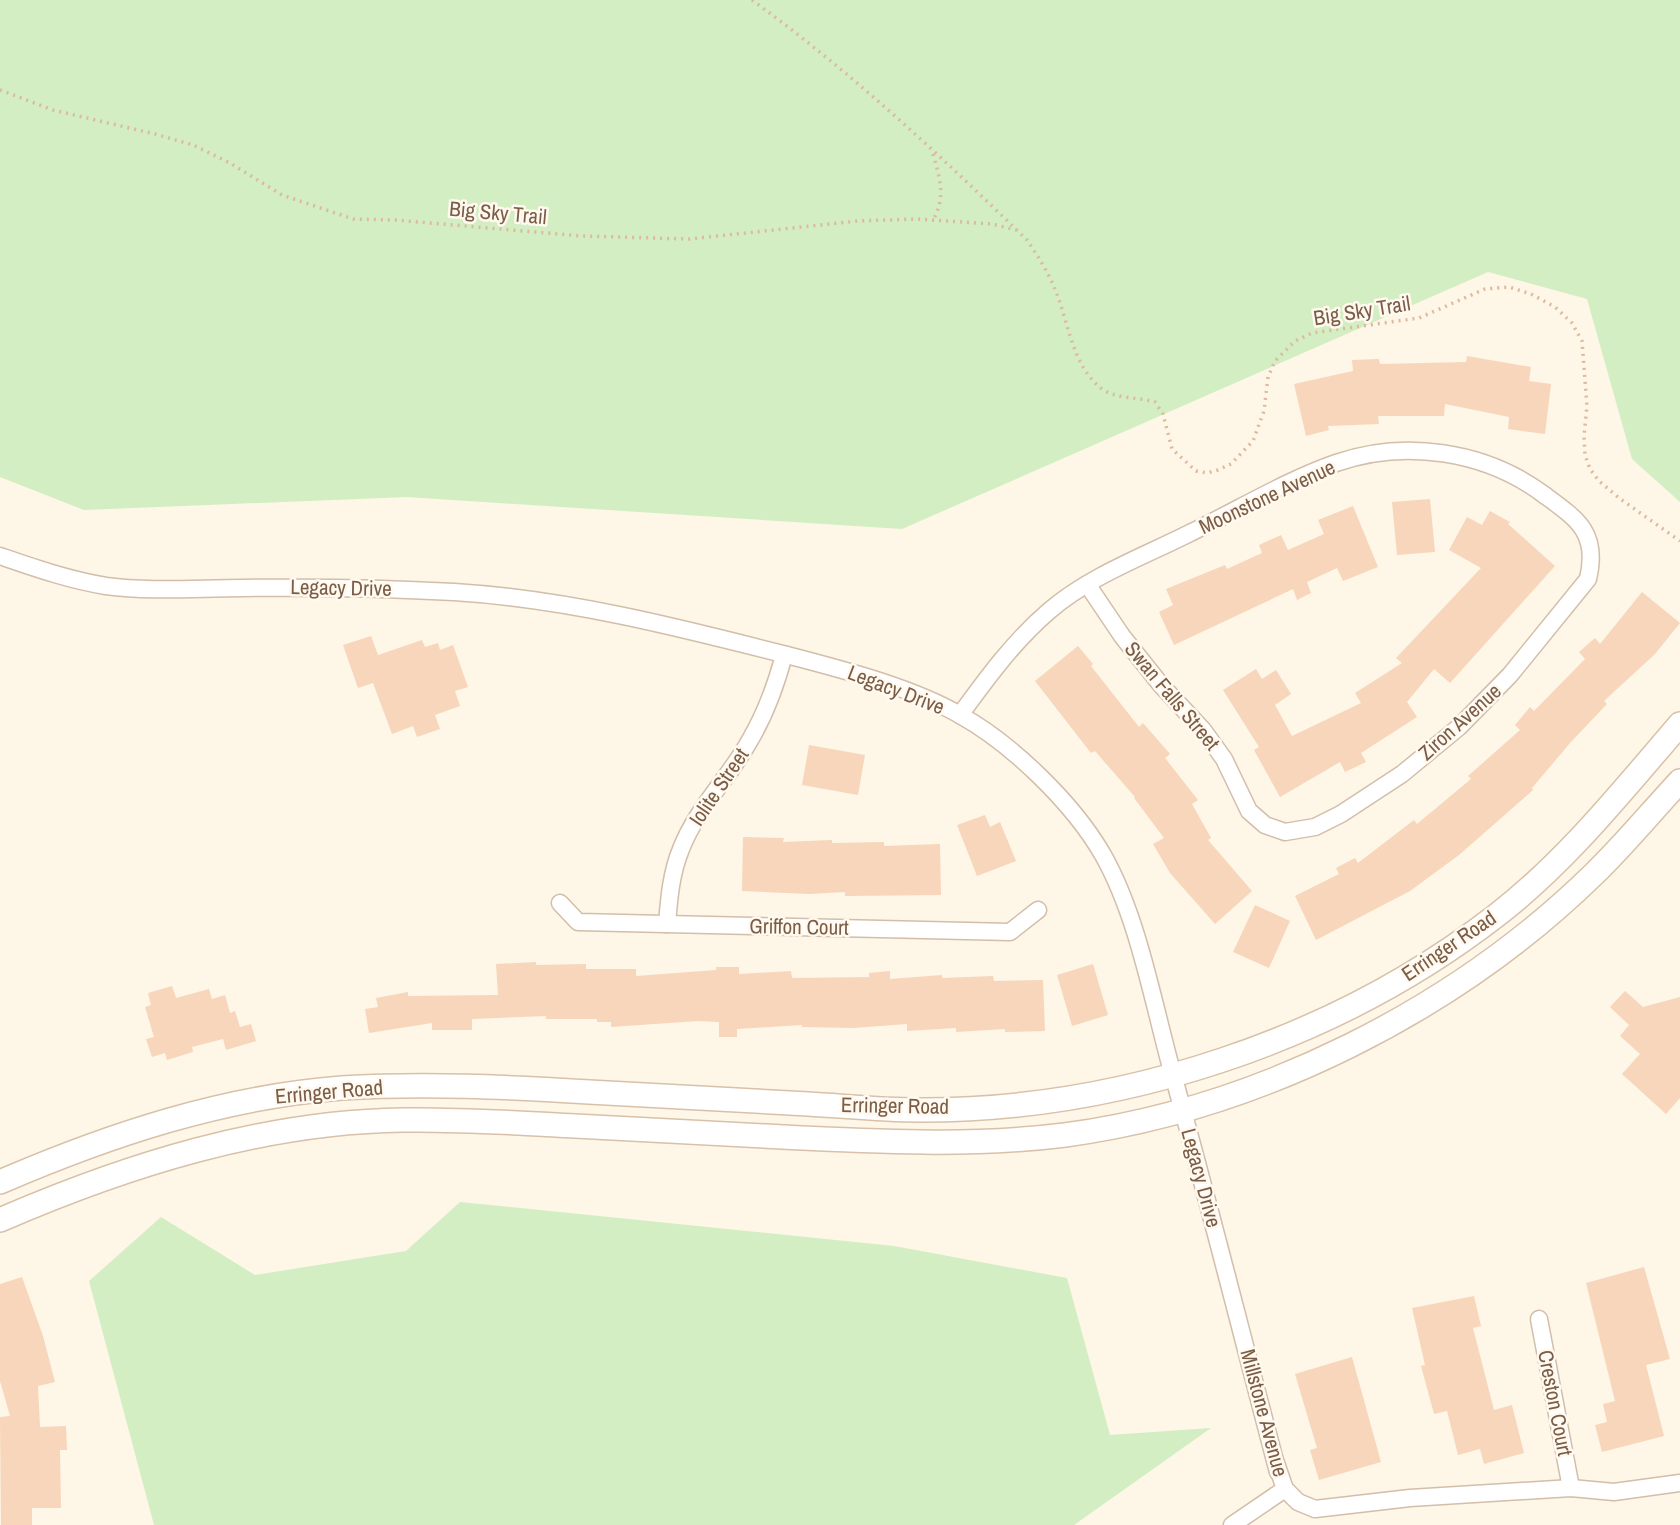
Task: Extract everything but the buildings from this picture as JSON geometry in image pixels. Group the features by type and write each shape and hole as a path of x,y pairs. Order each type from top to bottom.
{"main road":[{"name":"Erringer Road","path":"0,1182 58,1157 159,1123 248,1100 340,1088 445,1085 919,1110 1002,1105 1085,1095 1173,1074 1256,1049 1342,1012 1420,968 1497,915 1545,873 1607,809 1680,724"},
{"name":"Erringer Road","path":"0,1220 75,1188 166,1157 324,1126 400,1120 511,1122 887,1143 956,1144 1067,1135 1183,1109 1280,1078 1328,1057 1439,996 1493,960 1545,919 1595,874 1680,780"}],"street":[{"name":"Moonstone Avenue","path":"960,715 1020,637 1052,608 1087,584 1337,463 1377,453 1419,450 1460,456 1500,468 1536,488 1579,521 1590,540 1592,561"},
{"name":"Legacy Drive","path":"0,556 58,577 109,586 161,589 370,587 488,595 579,607 670,625 844,670 903,690 960,715 1002,745 1042,779 1077,817 1101,852 1121,890 1183,1109"},
{"name":"Ziron Avenue","path":"1285,832 1315,827 1341,814 1402,774 1459,727 1510,675 1580,589 1588,579 1592,561"},
{"name":"Swan Falls Street","path":"1087,584 1130,646 1161,685 1203,730 1224,759 1249,811 1265,825 1285,832"},
{"name":"Iolite Street","path":"667,924 671,887 680,851 696,817 750,741 774,691 784,655"},
{"name":"Griffon Court","path":"560,903 578,922 1010,932 1038,910"},
{"name":"Millstone Avenue","path":"1183,1109 1278,1472 1285,1489 1298,1502 1315,1509 1410,1498 1572,1488 1614,1492 1680,1483"},
{"name":"Creston Court","path":"1539,1319 1572,1488"},
{"path":"1232,1525 1285,1489"}],"path":[{"name":"Big Sky Trail","path":"752,0 840,67 900,119 1016,230 1039,258 1054,287 1075,352 1084,369 1103,390 1120,397 1139,397 1155,402 1163,414 1172,449 1196,471 1206,473 1231,464 1253,441 1261,420 1269,376 1275,361 1295,341 1312,333 1419,318 1485,289 1509,287 1531,294 1555,307 1572,323 1582,341 1587,406 1585,455 1590,469 1599,481 1619,498 1680,541"},
{"name":"Big Sky Trail","path":"0,90 53,110 193,145 230,163 282,195 353,219 395,220 582,236 689,239 857,221 933,220 992,224 1016,230"},
{"path":"932,152 942,193 940,207 933,220"}],"green space":[{"path":"0,0 1680,0 1680,502 1632,459 1587,299 1488,272 902,529 407,497 84,510 0,477"},
{"path":"460,1202 894,1246 1067,1278 1110,1435 1211,1428 1074,1525 154,1525 89,1281 161,1217 255,1275 406,1251"}]}
